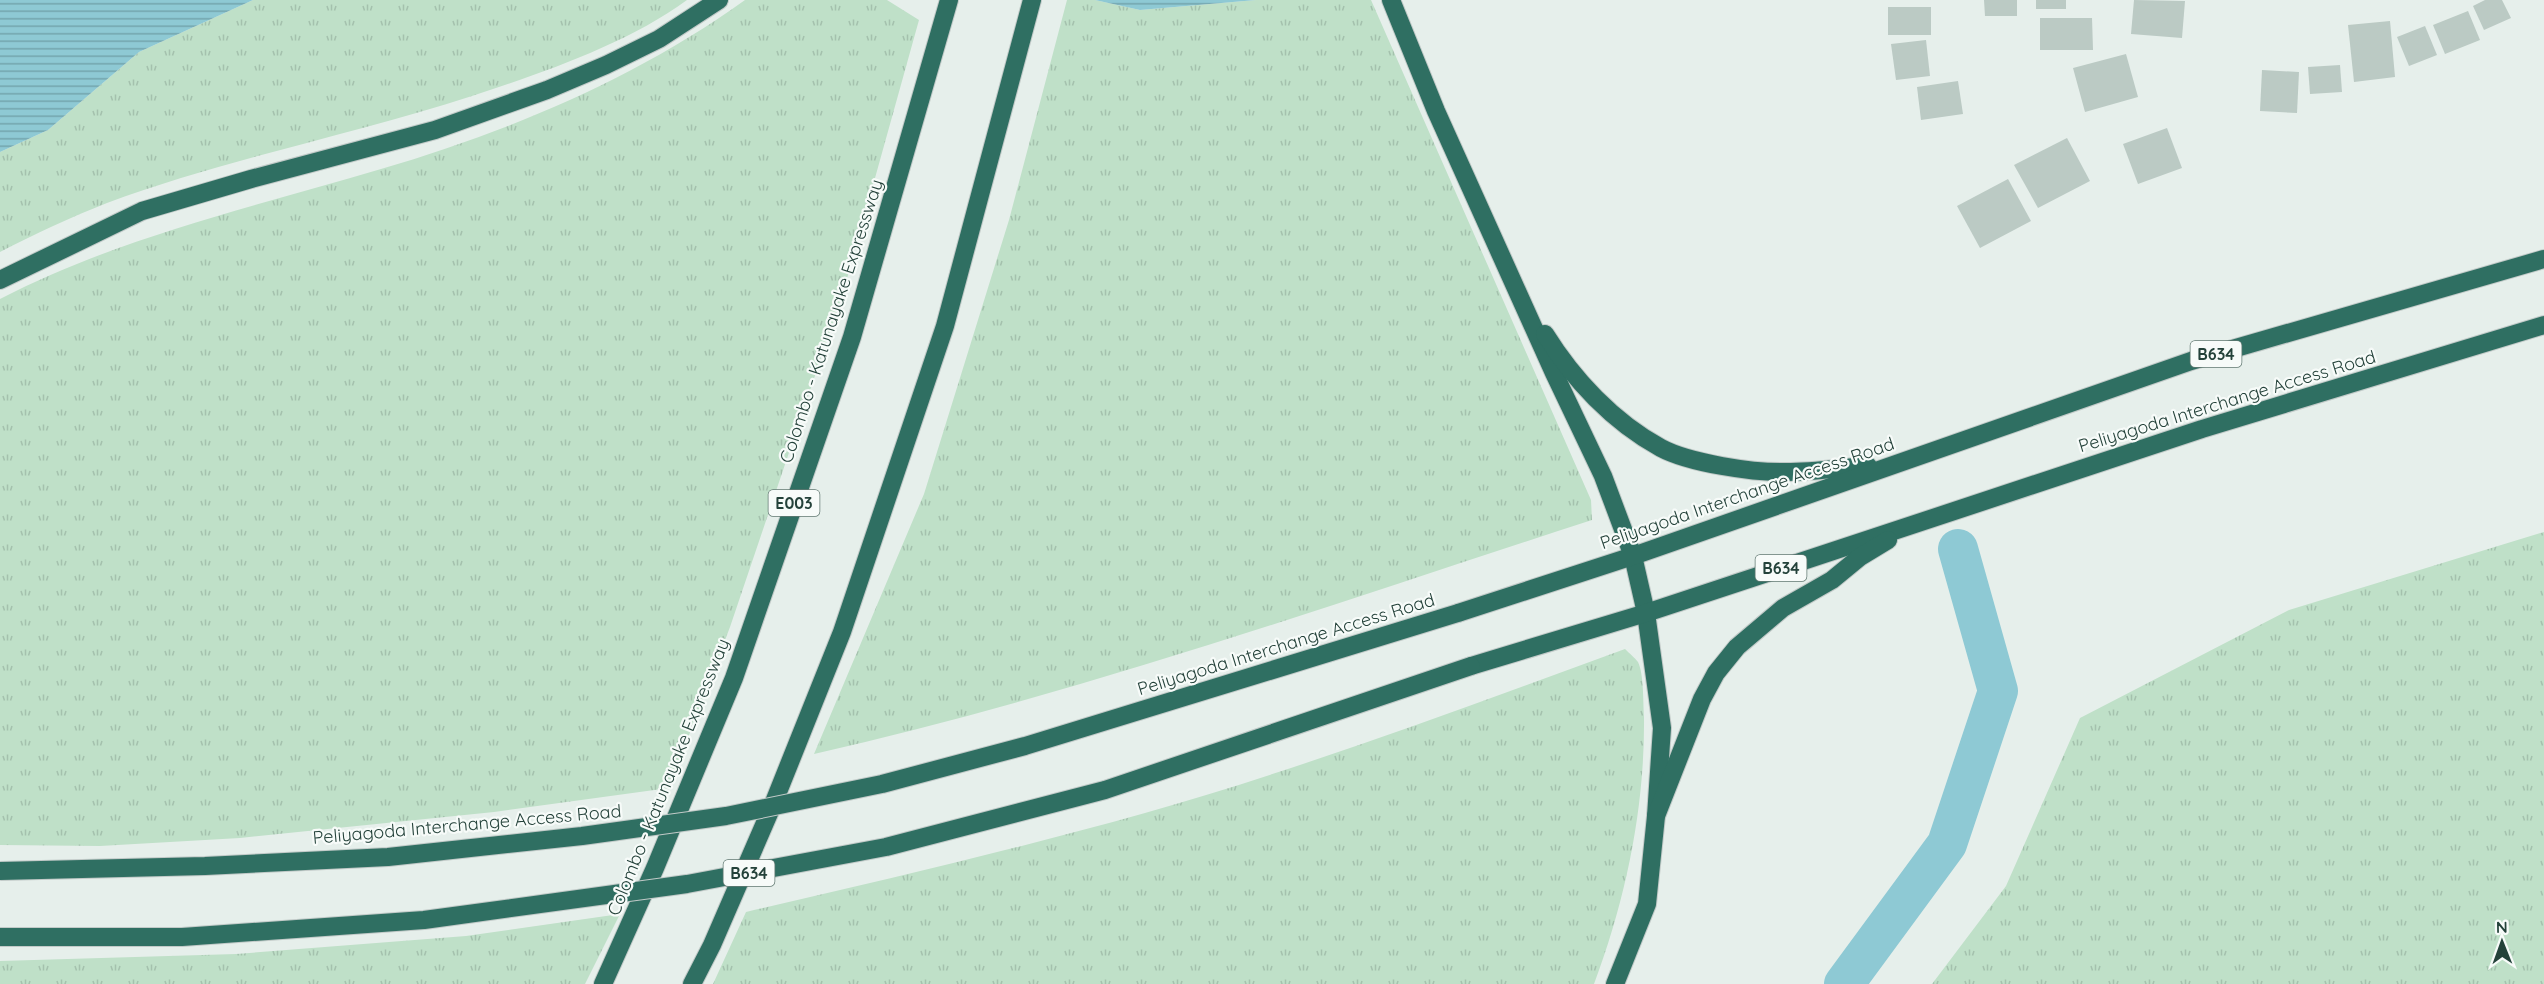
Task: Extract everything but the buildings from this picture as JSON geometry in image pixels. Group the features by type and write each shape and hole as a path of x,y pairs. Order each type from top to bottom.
{"highway":[{"path":"0,280 142,212 250,179 435,130 547,90 659,39 719,0"},
{"path":"692,984 712,945 774,802 842,632 945,326 1032,0"},
{"path":"1391,0 1436,111 1603,476 1632,556 1646,613 1662,728 1656,816 1647,904 1616,984"},
{"name":"Colombo - Katunayake Expressway","path":"603,984 660,858 734,678 852,337 948,4"},
{"name":"Peliyagoda Interchange Access Road","path":"0,872 205,866 388,856 582,836 726,816 882,784 1025,746 1458,613 1632,556 2191,361 2544,260"},
{"path":"1513,283 1553,347 1592,395 1623,422 1662,448 1718,466 1784,472 1894,464"},
{"name":"Peliyagoda Interchange Access Road","path":"0,937 182,937 424,920 687,884 886,847 1106,790 1471,666 1646,613 2202,429 2544,325"},
{"path":"1656,816 1702,699 1716,674 1737,646 1784,608 1915,523"}],"green space":[{"path":"253,0 687,0 663,16 611,44 555,67 427,110 152,187 80,214 0,252 0,152 48,130 139,52"},
{"path":"745,0 887,0 919,20 843,293 730,627 669,788 494,812 240,838 100,846 0,845 0,299 46,277 140,241 236,210 429,154 524,120 616,78 703,28"},
{"path":"1067,0 1095,0 1140,10 1256,0 1371,0 1591,500 1592,520 1108,676 913,730 814,754 924,494 1009,220"},
{"path":"2544,532 2544,984 1932,984 2006,886 2080,718 2289,610"},
{"path":"1625,649 1638,662 1642,681 1644,717 1641,785 1624,886 1594,984 713,984 746,912 1095,827 1206,795 1386,736"},
{"path":"620,914 585,984 0,984 0,961 236,954 466,936"}],"water":[{"path":"0,0 253,0 139,52 48,130 0,152"},
{"path":"1095,0 1256,0 1140,10"}],"waterway":[{"path":"1844,984 1947,844 1998,691 1958,549"}]}
